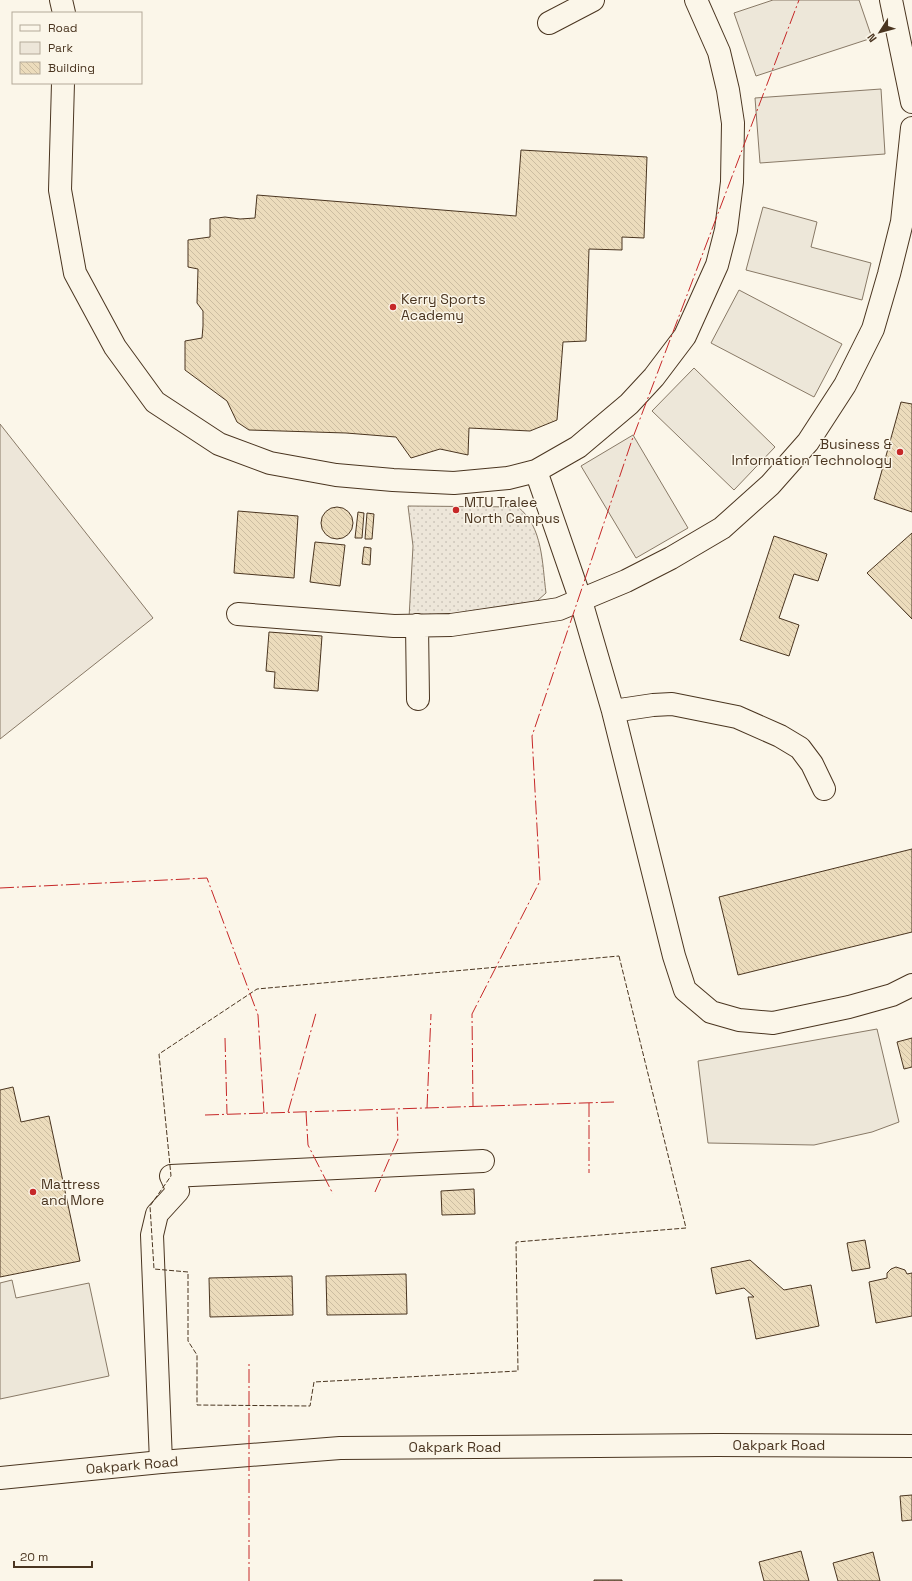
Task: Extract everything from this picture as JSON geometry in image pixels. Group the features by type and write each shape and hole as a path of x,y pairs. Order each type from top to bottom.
{"main road":[{"path":"61,0 64,12"},
{"path":"549,23 593,0"},
{"path":"64,84 60,190 75,273 114,346 155,402 219,444 270,463 343,476 454,483 508,478 536,471 578,447 628,404 654,377 685,336 717,264 726,230 732,182 733,123 728,90 719,52 696,0"},
{"path":"891,0 912,102"},
{"path":"238,614 394,626 451,625 559,609 626,581 722,528 770,485 808,442 845,385 873,329 890,274 902,222 912,128"},
{"path":"536,471 581,601 613,711 674,956 685,990 711,1012 739,1020 774,1023 849,1007 892,995 912,985"},
{"path":"417,625 418,699"},
{"path":"613,711 653,705 672,704 737,717 780,736 800,748 812,764 824,789"},
{"path":"161,1462 152,1236 157,1214 178,1191 171,1176 483,1161"},
{"name":"Oakpark Road","path":"0,1478 161,1462 340,1448 709,1445 912,1446"}],"green space":[{"path":"0,424 153,618 0,739"},
{"path":"408,506 518,507 526,515 537,535 542,558 546,593 537,601 524,605 425,619 409,618 413,546"}],"shaded area":[{"path":"773,0 859,0 872,38 756,76 734,13"},
{"path":"881,89 885,154 760,163 755,98"},
{"path":"763,207 817,222 811,247 871,263 862,300 746,270"},
{"path":"739,290 842,344 814,397 711,343"},
{"path":"694,368 775,447 734,490 652,411"},
{"path":"633,435 688,528 636,558 581,466"},
{"path":"877,1029 899,1122 872,1132 814,1145 708,1143 698,1061"},
{"path":"12,1280 16,1298 89,1283 109,1376 0,1399 0,1283"}],"building":[{"name":"Kerry Sports Academy","path":"521,150 647,157 644,238 622,237 622,250 589,249 586,341 563,342 557,420 530,431 469,428 468,455 440,449 411,458 396,437 346,433 249,430 237,422 227,401 185,370 185,341 202,338 203,326 203,311 197,303 198,269 188,267 188,240 210,237 210,219 225,217 240,219 255,218 257,195 516,216"},
{"name":"Business & Information Technology","path":"901,402 912,404 912,512 874,499"},
{"path":"334,507 340,507 350,514 353,523 352,529 346,536 340,539 334,539 324,532 321,526 321,520 328,510"},
{"path":"238,511 298,516 294,578 234,573"},
{"path":"358,512 364,513 362,538 355,538"},
{"path":"367,513 374,514 372,539 365,539"},
{"path":"912,533 912,619 867,573"},
{"path":"774,536 827,554 818,581 794,574 779,618 799,625 789,656 740,640"},
{"path":"315,542 345,545 340,586 310,582"},
{"path":"364,547 371,548 370,565 362,564"},
{"path":"269,632 322,636 318,691 274,688 275,672 266,671"},
{"path":"912,849 912,932 738,975 719,897"},
{"path":"912,1038 912,1067 904,1069 897,1042"},
{"name":"Mattress and More","path":"13,1087 21,1122 49,1116 80,1261 0,1277 0,1090"},
{"path":"474,1189 475,1214 442,1215 441,1191"},
{"path":"865,1240 870,1268 852,1271 847,1243"},
{"path":"750,1260 784,1290 811,1285 819,1326 756,1339 748,1297 754,1297 744,1288 716,1294 711,1268"},
{"path":"896,1267 905,1270 907,1274 912,1273 912,1316 876,1323 869,1282 887,1278 887,1273"},
{"path":"406,1274 407,1314 327,1315 326,1276"},
{"path":"292,1276 293,1315 210,1317 209,1278"},
{"path":"912,1495 912,1520 902,1521 900,1496"},
{"path":"801,1551 809,1581 764,1581 759,1562"},
{"path":"873,1552 880,1581 838,1581 833,1563"},
{"path":"622,1580 622,1581 594,1581"}],"fence":[{"path":"619,956 686,1228 516,1242 518,1371 314,1382 310,1406 197,1405 197,1355 188,1341 188,1272 154,1269 150,1206 171,1176 159,1054 257,989 619,956"}],"power":[{"path":"473,1106 472,1014 540,881 532,736 632,440 799,0"},
{"path":"0,888 207,878 258,1015 264,1113"},
{"path":"288,1112 316,1013"},
{"path":"427,1108 431,1014"},
{"path":"225,1038 227,1114"},
{"path":"205,1115 614,1102"},
{"path":"589,1103 589,1173"},
{"path":"375,1192 398,1139 397,1109"},
{"path":"306,1112 308,1145 333,1194"},
{"path":"249,1364 249,1581"}],"place":[{"name":"Kerry Sports Academy","path":"393,307"},
{"name":"Business & Information Technology","path":"900,452"},
{"name":"MTU Tralee North Campus","path":"456,510"},
{"name":"Mattress and More","path":"33,1192"}]}
